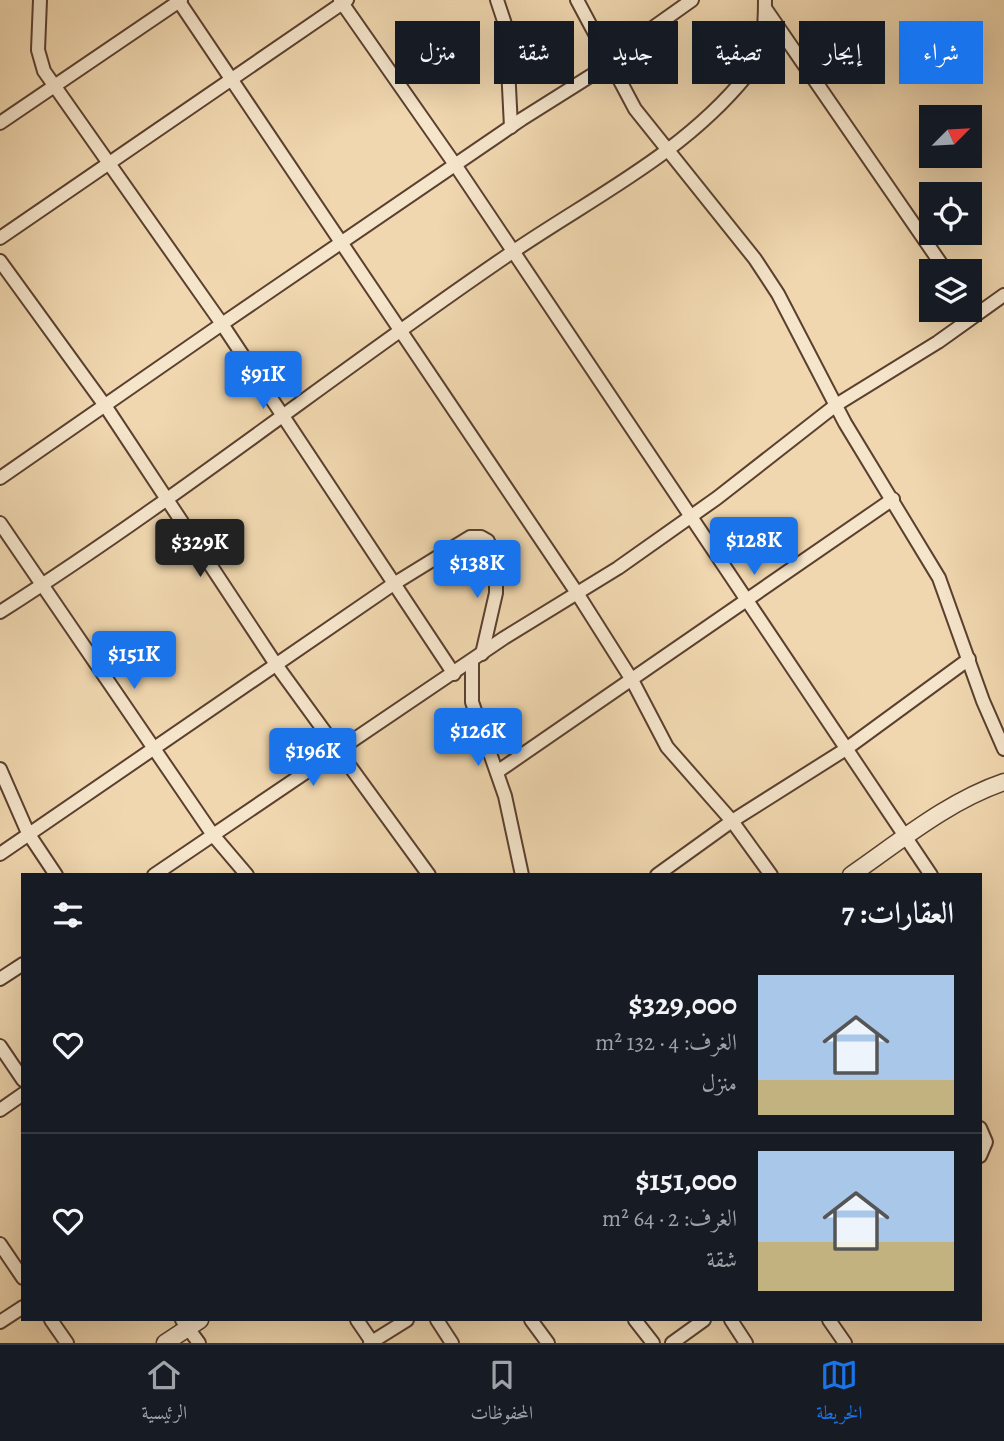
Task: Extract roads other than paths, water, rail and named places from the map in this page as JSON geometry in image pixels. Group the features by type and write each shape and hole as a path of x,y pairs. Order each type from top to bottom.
{"street":[{"path":"40,0 38,50 44,71 222,324 392,585 454,674"},
{"path":"0,123 179,0 577,593 632,680 667,747 732,821 770,873"},
{"path":"497,0 506,27 511,127"},
{"path":"577,0 588,21"},
{"path":"665,21 692,0"},
{"path":"0,238 343,1 930,873"},
{"path":"0,612 169,500 513,252 668,151 703,121 758,59 765,4"},
{"path":"765,4 938,259"},
{"path":"0,478 511,127 588,78"},
{"path":"622,84 635,109 768,277 836,405 939,578 1004,749"},
{"path":"0,261 106,407 277,666 428,873"},
{"path":"982,306 1004,296"},
{"path":"157,873 690,517 836,405 956,322"},
{"path":"497,772 894,499"},
{"path":"0,523 154,751 213,835 245,873"},
{"path":"0,854 154,751 392,585 463,540 481,537 488,541 496,578 496,593 477,658 472,702 506,796 522,873"},
{"path":"660,873 732,821 846,749 969,659"},
{"path":"0,769 28,833 55,873"},
{"path":"854,873 981,790 1004,782"},
{"path":"0,979 21,965"},
{"path":"0,1046 21,1077"},
{"path":"0,1110 21,1095"},
{"path":"982,1133 986,1142 982,1151"},
{"path":"0,1244 21,1275"},
{"path":"0,1322 21,1308"},
{"path":"52,1321 67,1343"},
{"path":"358,1321 371,1342 405,1321"},
{"path":"438,1321 452,1343"},
{"path":"532,1321 548,1343"},
{"path":"636,1321 653,1343"},
{"path":"672,1343 703,1321"},
{"path":"732,1321 747,1343"},
{"path":"830,1321 845,1343"},
{"path":"165,1343 190,1322 199,1343"}]}
